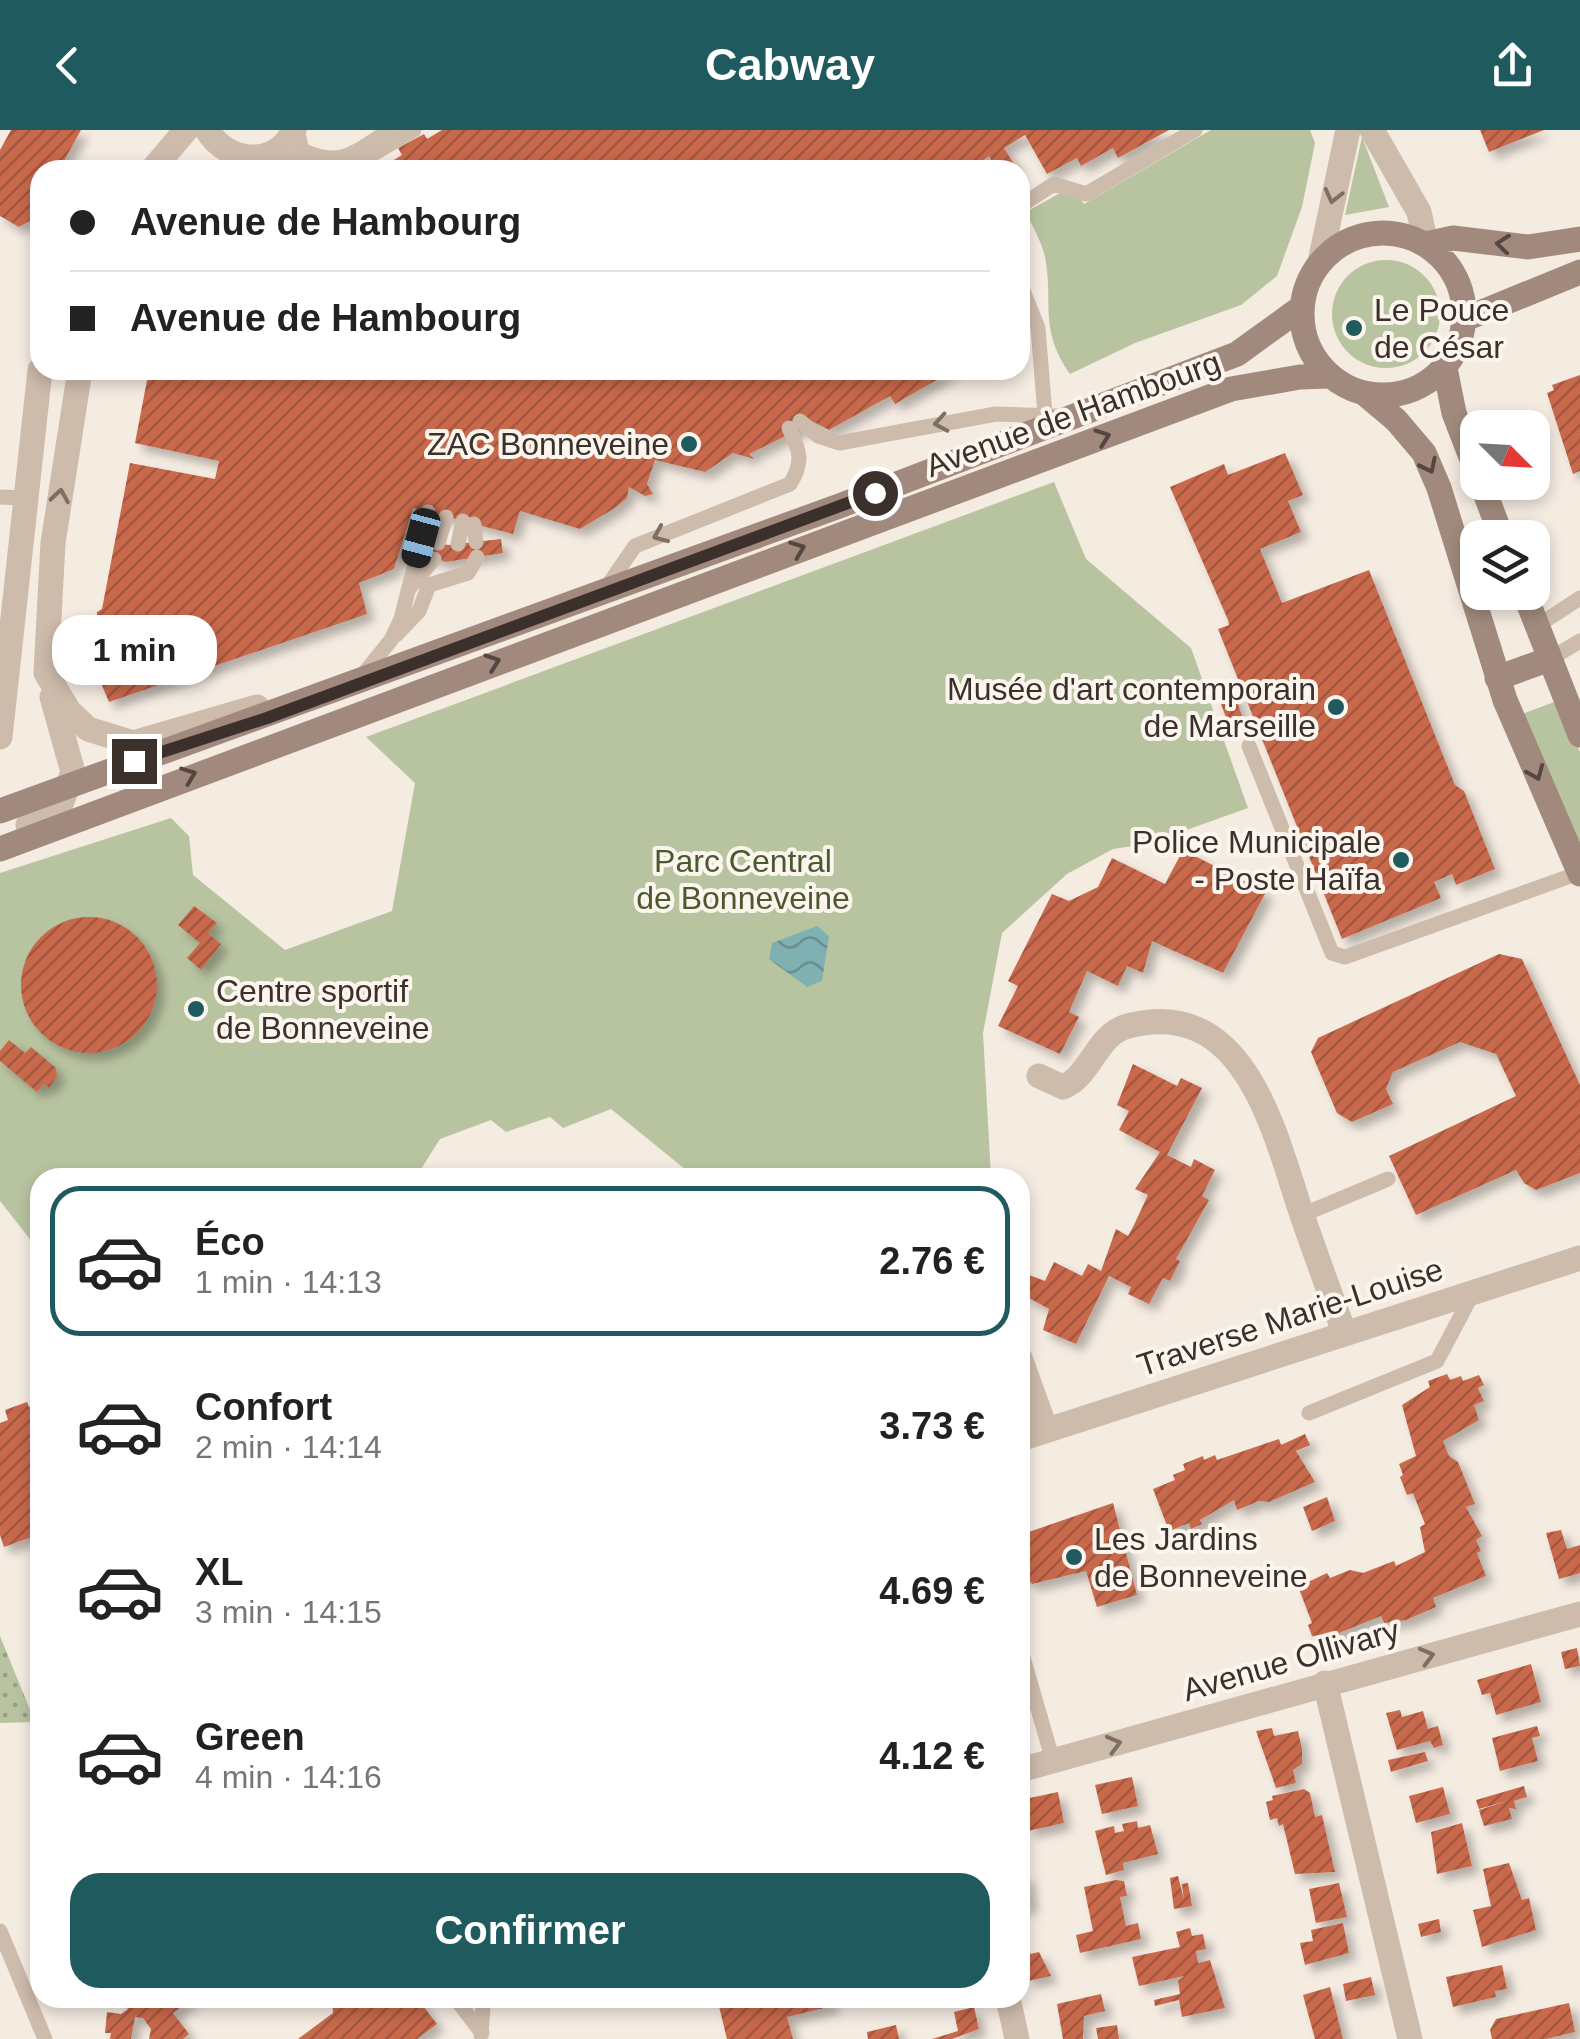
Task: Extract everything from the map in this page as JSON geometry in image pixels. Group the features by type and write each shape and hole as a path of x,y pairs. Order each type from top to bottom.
{"street":[{"path":"160,160 186,130"},
{"path":"206,130 232,160"},
{"path":"1348,130 1320,262 1307,283 1302,307 1303,333 1313,357 1330,376 1365,394 1396,420 1424,453 1439,488 1498,678 1580,873"},
{"path":"1365,394 1408,392 1444,368 1458,346 1464,319 1456,276 1426,244 1419,212 1372,130"},
{"path":"244,160 292,137"},
{"path":"1320,262 1359,236 1382,232 1426,244 1454,238 1528,246 1580,238"},
{"path":"1464,319 1580,272"},
{"name":"Avenue de Hambourg","path":"0,812 354,686 1072,418 1237,354 1302,307"},
{"path":"1444,368 1460,428"},
{"name":"Avenue de Hambourg","path":"0,849 244,754 1231,390 1330,376"},
{"path":"0,736 12,498 38,380"},
{"path":"0,836 56,815 72,784 74,772 46,673 45,627 53,543 78,380"},
{"path":"10,541 53,543"},
{"path":"1531,610 1580,735"},
{"path":"1498,678 1550,659"},
{"path":"46,673 69,711 88,728 133,743 261,705 296,707"},
{"path":"1039,1076 1063,1087 1077,1081 1109,1036 1123,1027 1169,1021 1206,1033 1230,1051 1254,1082 1344,1332"},
{"name":"Traverse Marie-Louise","path":"1030,1436 1580,1258"},
{"path":"1030,1386 1046,1430"},
{"name":"Avenue Ollivary","path":"1030,1767 1580,1614"},
{"path":"1325,1683 1410,2039"},
{"path":"1010,2008 1017,2039"}],"lane":[{"path":"338,160 390,130"},
{"path":"363,160 414,130"},
{"path":"1030,200 1054,184 1086,194 1195,130"},
{"path":"292,137 302,150 324,160"},
{"path":"292,137 305,160"},
{"path":"1030,308 1038,328 1045,415"},
{"path":"603,594 634,546 790,484 800,470 801,453 794,425 839,443 996,414 1072,418"},
{"path":"790,484 805,519"},
{"path":"391,640 428,512"},
{"path":"407,591 461,521"},
{"path":"461,521 477,550 468,573 458,560 461,521"},
{"path":"354,686 419,611 429,586 458,560"},
{"path":"1537,626 1580,598"},
{"path":"1550,659 1580,642"},
{"path":"1249,746 1332,952 1346,958 1580,873"},
{"path":"1302,1215 1388,1179"},
{"path":"1309,1413 1437,1361 1474,1291"},
{"path":"1030,1682 1052,1761"},
{"path":"0,1931 30,2005"},
{"path":"31,2008 44,2039"},
{"path":"462,2008 481,2036"},
{"path":"481,2036 483,2008"}],"green space":[{"path":"1211,130 1310,130 1315,143 1302,207 1277,276 1241,305 1135,343 1070,374 1050,329 1045,257 1030,221 1030,210 1060,193 1080,198 1084,204"},
{"path":"1362,137 1389,207 1345,215"},
{"path":"1386,260 1407,264 1424,276 1436,293 1440,314 1436,335 1424,352 1407,364 1386,368 1365,364 1348,352 1336,335 1332,314 1336,293 1348,276 1365,264"},
{"name":"Parc Central de Bonneveine","path":"1054,482 1086,559 1191,648 1248,808 1147,844 1113,849 1067,874 1002,933 983,1033 990,1168 684,1168 611,1109 563,1128 550,1117 506,1132 491,1120 440,1139 422,1168 30,1168 30,1239 0,1201 0,873 171,818 189,836 193,875 285,950 392,911 415,783 366,737"},
{"path":"1557,701 1580,752 1580,851 1522,714"},
{"path":"0,1636 30,1710 30,1722 0,1723"}],"water":[{"path":"817,926 829,936 822,981 807,987 769,959 772,943"}],"building":[{"path":"11,130 81,130 64,160 30,160 30,221 19,227 0,216 0,150"},
{"path":"442,130 1169,130 1118,158 1113,148 1081,166 1077,158 1047,174 1025,135 1004,148 1012,160 991,160 989,156 984,160 394,160 402,155 398,148 424,134 427,139"},
{"path":"1480,130 1544,130 1489,152"},
{"path":"1580,375 1580,471 1573,474 1547,393 1554,390 1552,385"},
{"path":"147,380 937,380 895,404 890,396 829,430 814,422 749,454 754,459 733,453 705,472 655,460 647,484 653,494 645,496 629,487 627,498 580,529 520,511 513,534 413,508 394,569 359,583 367,614 109,702 96,671 97,612 102,609 130,463 215,479 219,461 135,443"},
{"name":"Musée d'art contemporain de Marseille","path":"1285,453 1303,495 1288,501 1301,532 1260,549 1282,603 1369,570 1455,785 1464,791 1495,869 1456,885 1452,874 1434,882 1441,898 1342,939 1218,629 1229,625 1228,620 1170,487 1224,464 1228,475"},
{"path":"501,539 503,553 446,562 423,555 427,540 448,545"},
{"path":"1232,688 1243,718 1228,723 1217,693"},
{"path":"1183,850 1266,892 1223,973 1152,941 1143,973 1127,966 1118,986 1087,971 1069,1012 1079,1017 1060,1054 998,1026 1018,986 1008,981 1052,894 1069,901 1098,887 1112,858 1165,884"},
{"path":"194,906 217,923 208,933 221,944 201,970 187,958 200,943 178,925"},
{"path":"89,917 115,922 137,937 152,959 157,985 152,1011 137,1033 115,1048 89,1053 63,1048 41,1033 26,1011 21,985 26,959 41,937 63,922"},
{"path":"1499,954 1522,959 1580,1085 1580,1173 1536,1190 1524,1183 1516,1170 1416,1215 1389,1156 1516,1096 1496,1054 1460,1042 1393,1072 1386,1089 1393,1104 1352,1122 1337,1113 1311,1052 1318,1038"},
{"path":"9,1040 25,1053 31,1047 56,1068 57,1076 49,1088 44,1084 37,1092 0,1061 0,1051"},
{"path":"1133,1064 1177,1086 1181,1078 1202,1088 1167,1155 1191,1167 1194,1159 1215,1170 1202,1196 1209,1200 1176,1259 1180,1261 1170,1281 1163,1278 1149,1304 1128,1294 1131,1287 1109,1276 1076,1344 1043,1330 1049,1309 1030,1299 1030,1275 1045,1281 1054,1262 1082,1276 1088,1264 1101,1271 1116,1229 1128,1236 1133,1227 1148,1195 1135,1189 1160,1152 1119,1130 1129,1111 1117,1105"},
{"path":"1447,1374 1450,1380 1461,1376 1463,1381 1479,1375 1484,1385 1478,1388 1484,1401 1474,1405 1479,1420 1443,1441 1449,1456 1458,1462 1475,1504 1466,1507 1482,1536 1476,1540 1481,1551 1477,1553 1486,1576 1433,1598 1436,1607 1406,1620 1384,1623 1381,1616 1339,1633 1312,1636 1308,1625 1312,1623 1299,1589 1308,1582 1327,1573 1330,1578 1350,1570 1363,1573 1394,1561 1396,1566 1425,1552 1420,1527 1425,1524 1413,1493 1407,1495 1400,1477 1403,1475 1399,1464 1416,1456 1402,1405 1430,1387 1428,1381"},
{"path":"27,1402 30,1407 30,1538 4,1547 0,1535 0,1423 8,1420 5,1410"},
{"path":"1305,1434 1310,1445 1296,1451 1315,1482 1269,1502 1259,1501 1237,1510 1234,1500 1200,1520 1202,1524 1191,1529 1189,1523 1169,1531 1153,1489 1175,1480 1173,1475 1185,1470 1183,1464 1203,1456 1204,1460 1215,1455 1217,1460 1279,1439 1281,1445"},
{"path":"1327,1497 1335,1521 1312,1531 1303,1507"},
{"name":"Les Jardins de Bonneveine","path":"1113,1503 1137,1595 1097,1607 1086,1571 1032,1584 1030,1532"},
{"path":"1561,1530 1567,1549 1580,1545 1580,1573 1559,1579 1546,1533"},
{"path":"1577,1648 1580,1666 1565,1669 1561,1652"},
{"path":"1531,1664 1541,1702 1496,1715 1490,1693 1482,1695 1477,1680"},
{"path":"1400,1710 1402,1717 1423,1711 1428,1729 1438,1726 1443,1745 1434,1748 1430,1741 1397,1750 1386,1713"},
{"path":"1537,1726 1540,1736 1532,1738 1538,1761 1500,1771 1492,1738"},
{"path":"1272,1728 1274,1736 1298,1731 1302,1749 1302,1764 1293,1770 1296,1783 1276,1788 1256,1731"},
{"path":"1425,1752 1428,1761 1391,1772 1388,1760"},
{"path":"1132,1777 1138,1806 1102,1814 1095,1785"},
{"path":"1524,1786 1527,1797 1514,1801 1516,1809 1509,1808 1512,1819 1484,1826 1479,1810 1510,1800 1479,1809 1476,1800"},
{"path":"1443,1787 1450,1814 1416,1823 1409,1796"},
{"path":"1304,1789 1310,1793 1315,1817 1322,1815 1335,1872 1295,1874 1283,1824 1279,1826 1277,1818 1270,1820 1266,1802 1273,1800 1272,1796"},
{"path":"1058,1792 1064,1823 1030,1831 1030,1798"},
{"path":"1137,1821 1138,1828 1150,1825 1158,1854 1123,1863 1124,1870 1106,1875 1095,1831 1114,1826 1115,1833 1124,1831 1122,1824"},
{"path":"1462,1823 1472,1866 1437,1874 1431,1832"},
{"path":"1509,1863 1522,1900 1529,1898 1536,1930 1482,1947 1473,1910 1491,1906 1483,1869"},
{"path":"1178,1876 1184,1900 1182,1884 1188,1883 1192,1906 1174,1909 1170,1878"},
{"path":"1124,1881 1127,1896 1120,1897 1126,1926 1138,1923 1141,1939 1080,1953 1076,1935 1093,1931 1084,1887"},
{"path":"1339,1883 1347,1917 1316,1923 1309,1889"},
{"path":"1439,1919 1441,1932 1421,1937 1418,1924"},
{"path":"1343,1923 1349,1953 1305,1965 1300,1943 1313,1941 1311,1930"},
{"path":"1190,1928 1192,1936 1203,1934 1206,1949 1196,1951 1198,1963 1210,1960 1225,2008 1182,2017 1179,2000 1155,2006 1154,2000 1180,1994 1178,1981 1184,1976 1139,1986 1132,1957 1180,1947 1176,1932"},
{"path":"1039,1952 1051,1976 1030,1981 1030,1954"},
{"path":"1502,1965 1507,1989 1495,1991 1496,1997 1453,2007 1446,1977"},
{"path":"1371,1977 1375,1995 1346,2001 1343,1984"},
{"path":"1330,1987 1343,2039 1315,2039 1303,1995"},
{"path":"1101,1994 1105,2011 1084,2016 1083,2039 1063,2039 1057,2004"},
{"path":"1569,2003 1575,2032 1546,2039 1492,2039 1490,2030 1496,2019"},
{"path":"180,2008 173,2013 189,2034 183,2039 149,2039 151,2029 143,2018 135,2017 131,2039 110,2039 111,2033 105,2033 107,2012 121,2014 128,2009"},
{"path":"333,2008 425,2008 437,2024 417,2039 298,2039 333,2013"},
{"path":"719,2008 825,2008 787,2017 793,2039 727,2039"},
{"path":"974,2008 979,2029 952,2039 932,2039 958,2031 954,2012"},
{"path":"896,2025 899,2039 868,2039 867,2032"},
{"path":"1117,2025 1119,2039 1098,2039 1096,2028"}],"place":[{"name":"Le Pouce de César","path":"1354,328"},
{"name":"ZAC Bonneveine","path":"689,444"},
{"name":"Musée d'art contemporain de Marseille","path":"1336,707"},
{"name":"Police Municipale - Poste Haïfa","path":"1401,860"},
{"name":"Centre sportif de Bonneveine","path":"196,1009"},
{"name":"Les Jardins de Bonneveine","path":"1074,1557"}],"route":[{"path":"134,761 267,718 875,493"}]}
